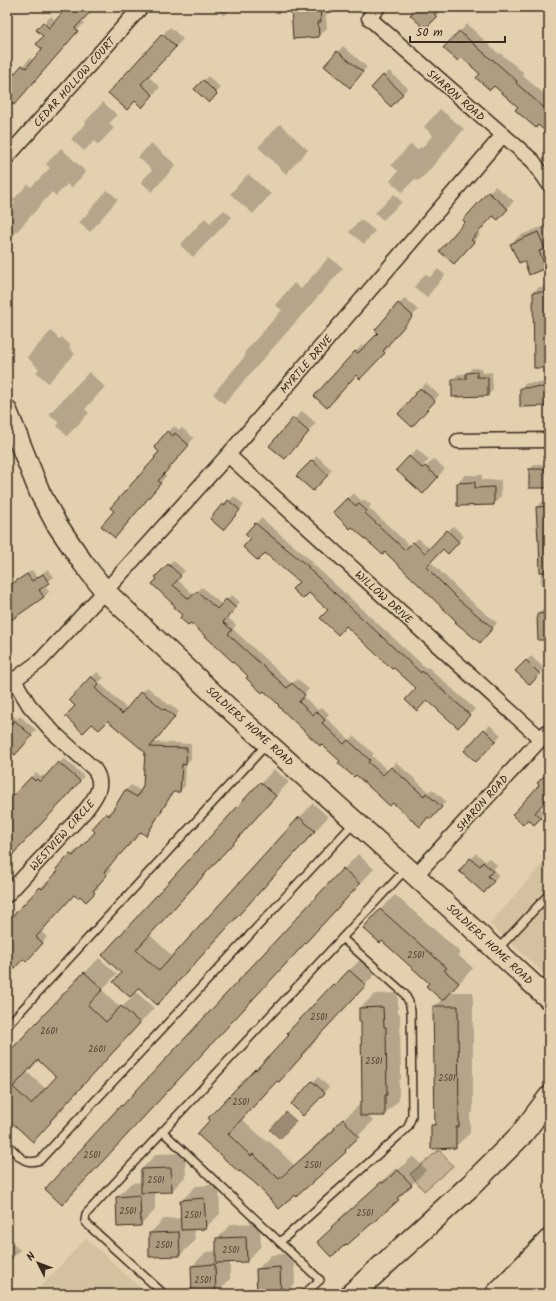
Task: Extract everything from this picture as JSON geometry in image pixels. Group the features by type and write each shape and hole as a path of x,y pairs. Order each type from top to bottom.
{"highway":[{"path":"352,1294 471,1185 521,1135 549,1098"},
{"path":"372,1294 469,1206 504,1171 549,1120"},
{"path":"497,1294 549,1241"},
{"path":"526,1294 549,1270"}],"street":[{"name":"CEDAR HOLLOW COURT","path":"7,157 142,7"},
{"name":"SHARON ROAD","path":"378,7 369,18 533,161 549,184"},
{"name":"MYRTLE DRIVE","path":"105,591 228,455 503,135"},
{"name":"SOLDIERS HOME ROAD","path":"7,410 40,493 56,523 83,563 105,591 230,709 497,950 549,999"},
{"path":"458,441 549,440"},
{"name":"WILLOW DRIVE","path":"228,455 545,734"},
{"name":"WESTVIEW CIRCLE","path":"7,895 85,811 95,799 99,788 99,776 94,769 53,732 11,683 40,661 105,591"},
{"name":"SHARON ROAD","path":"411,872 545,734"}],"lane":[{"path":"7,1026 268,743"},
{"path":"7,1144 24,1161 32,1163 40,1160 355,822"},
{"path":"164,1294 89,1226 85,1221 86,1214 342,938 411,872"},
{"path":"497,950 549,894"},
{"path":"280,1242 404,1132 412,1116 411,1011 409,1002 404,993 342,938"},
{"path":"162,1131 320,1280 304,1294"}],"shaded area":[{"path":"549,856 549,978 490,924"},
{"path":"286,1112 296,1121 280,1139 270,1130"},
{"path":"439,1150 453,1166 424,1191 410,1174"},
{"path":"86,1238 147,1294 34,1294"}],"building":[{"path":"67,7 95,7 75,28 78,31 14,105 7,99 7,82 22,65 26,68 42,49 36,44 43,36 36,30 43,22 49,28"},
{"path":"320,7 321,22 318,22 319,37 293,39 291,8"},
{"path":"417,7 441,7 434,14 437,17 425,29 410,15"},
{"path":"459,31 517,81 516,83 549,112 549,134 538,125 536,128 515,110 518,107 494,86 490,90 476,78 480,74 461,57 458,61 443,48"},
{"path":"162,34 176,47 141,84 153,95 142,108 135,101 127,110 108,93"},
{"path":"337,51 363,72 350,88 324,66"},
{"path":"383,75 403,94 391,107 371,88"},
{"path":"203,80 217,94 209,103 194,89"},
{"path":"488,192 508,209 498,220 493,216 471,240 474,242 454,264 439,251 465,222 463,220"},
{"path":"538,232 545,249 539,251 546,268 529,275 524,261 519,263 510,244"},
{"path":"533,292 549,292 549,368 534,368"},
{"path":"398,303 413,316 383,351 385,353 360,379 356,375 327,408 314,396 355,351 358,353 378,333 375,330"},
{"path":"477,372 477,377 488,377 488,396 452,397 452,379 466,379 466,373"},
{"path":"549,387 549,406 520,407 520,388"},
{"path":"420,388 435,401 412,427 398,414"},
{"path":"293,418 309,432 285,459 269,446"},
{"path":"167,431 173,436 175,433 189,445 158,481 161,483 115,538 101,526 114,511 110,508 155,458 154,457 159,452 154,447"},
{"path":"409,456 422,468 425,466 438,477 423,494 396,470"},
{"path":"312,460 328,475 313,491 296,476"},
{"path":"529,469 549,469 549,488 529,488"},
{"path":"475,482 475,488 494,487 494,505 457,506 457,483"},
{"path":"347,498 356,506 358,503 367,511 365,513 405,550 413,542 425,553 447,530 459,542 448,554 443,549 426,567 459,600 493,628 480,643 455,622 456,621 385,552 383,555 352,527 350,529 333,512"},
{"path":"228,500 240,510 223,530 210,519 222,504 224,506"},
{"path":"549,506 549,572 540,572 536,507"},
{"path":"255,523 309,567 308,568 421,673 422,671 470,715 458,728 427,700 417,711 405,700 416,688 394,668 392,669 346,626 338,635 320,618 328,610 309,593 303,599 292,589 299,582 265,553 258,561 243,547 250,539 245,534"},
{"path":"168,564 181,576 173,585 189,599 197,591 217,609 226,599 236,608 223,622 232,630 228,634 287,688 292,683 305,695 299,702 313,715 316,711 325,720 322,723 344,744 348,740 370,760 368,762 383,775 391,767 424,796 426,793 442,807 431,819 428,817 420,827 393,803 390,806 356,775 354,777 338,763 340,761 321,744 320,746 264,691 262,693 246,678 248,676 191,623 188,625 180,618 182,615 174,608 175,606 152,584 157,579 155,577"},
{"path":"27,574 32,581 43,574 49,583 39,590 44,597 7,623 7,587"},
{"path":"549,613 549,640 538,640 537,614"},
{"path":"526,660 540,674 530,685 515,671"},
{"path":"91,676 99,684 95,688 122,714 141,691 175,717 150,747 187,748 186,765 182,764 180,792 173,792 146,836 141,832 104,872 107,875 93,891 95,893 86,902 80,896 78,898 74,895 36,937 43,943 26,962 23,959 7,977 7,922 40,887 42,889 58,871 56,869 70,854 73,856 95,832 92,829 106,813 109,816 125,790 137,797 143,786 145,752 108,721 99,730 92,724 83,733 65,716 75,706 69,700"},
{"path":"7,719 12,723 14,720 32,736 15,755 7,748"},
{"path":"484,729 496,741 476,762 464,751"},
{"path":"58,762 80,781 7,862 7,792 12,797 31,777 35,781 37,779 40,782"},
{"path":"549,771 549,797 535,813 541,818 534,825 528,819 523,825 512,815 539,785 537,783"},
{"path":"260,782 276,796 136,950 159,971 299,817 315,831 157,1005 139,988 130,997 113,982 121,973 102,955"},
{"path":"470,858 480,866 483,862 493,871 488,876 494,881 484,893 459,871"},
{"path":"343,868 360,884 62,1205 45,1189 121,1105 122,1106"},
{"path":"380,909 447,968 444,970 459,983 443,1001 426,986 429,983 382,941 380,943 363,928"},
{"path":"349,970 366,985 301,1055 302,1056 279,1082 277,1081 228,1134 251,1156 253,1154 279,1179 335,1129 334,1127 343,1119 359,1137 345,1150 346,1152 296,1197 295,1195 279,1209 256,1184 240,1171 239,1172 197,1134 210,1120 208,1118 289,1035 287,1033 333,984 335,985"},
{"path":"84,972 103,989 88,1005 106,1022 121,1006 140,1023 50,1121 51,1122 33,1142 7,1118 7,1054","holes":["38,1060 56,1077 31,1104 13,1087"]},
{"path":"433,1006 458,1006 459,1127 456,1127 456,1148 431,1149 431,1125 435,1125"},
{"path":"383,1007 384,1027 386,1027 387,1095 385,1095 385,1116 360,1116 360,1102 362,1102 361,1021 359,1021 359,1008"},
{"path":"312,1081 325,1093 303,1116 291,1104"},
{"path":"171,1168 172,1192 141,1193 141,1169"},
{"path":"398,1170 412,1185 397,1198 399,1200 331,1257 317,1242 332,1228 331,1227 381,1182 383,1183"},
{"path":"140,1195 141,1226 117,1227 116,1197"},
{"path":"204,1198 206,1229 181,1230 180,1200"},
{"path":"179,1232 180,1256 149,1257 149,1233"},
{"path":"246,1237 247,1262 216,1263 216,1238"},
{"path":"215,1264 216,1294 192,1294 191,1266"},
{"path":"280,1267 281,1294 257,1294 256,1269"}]}
